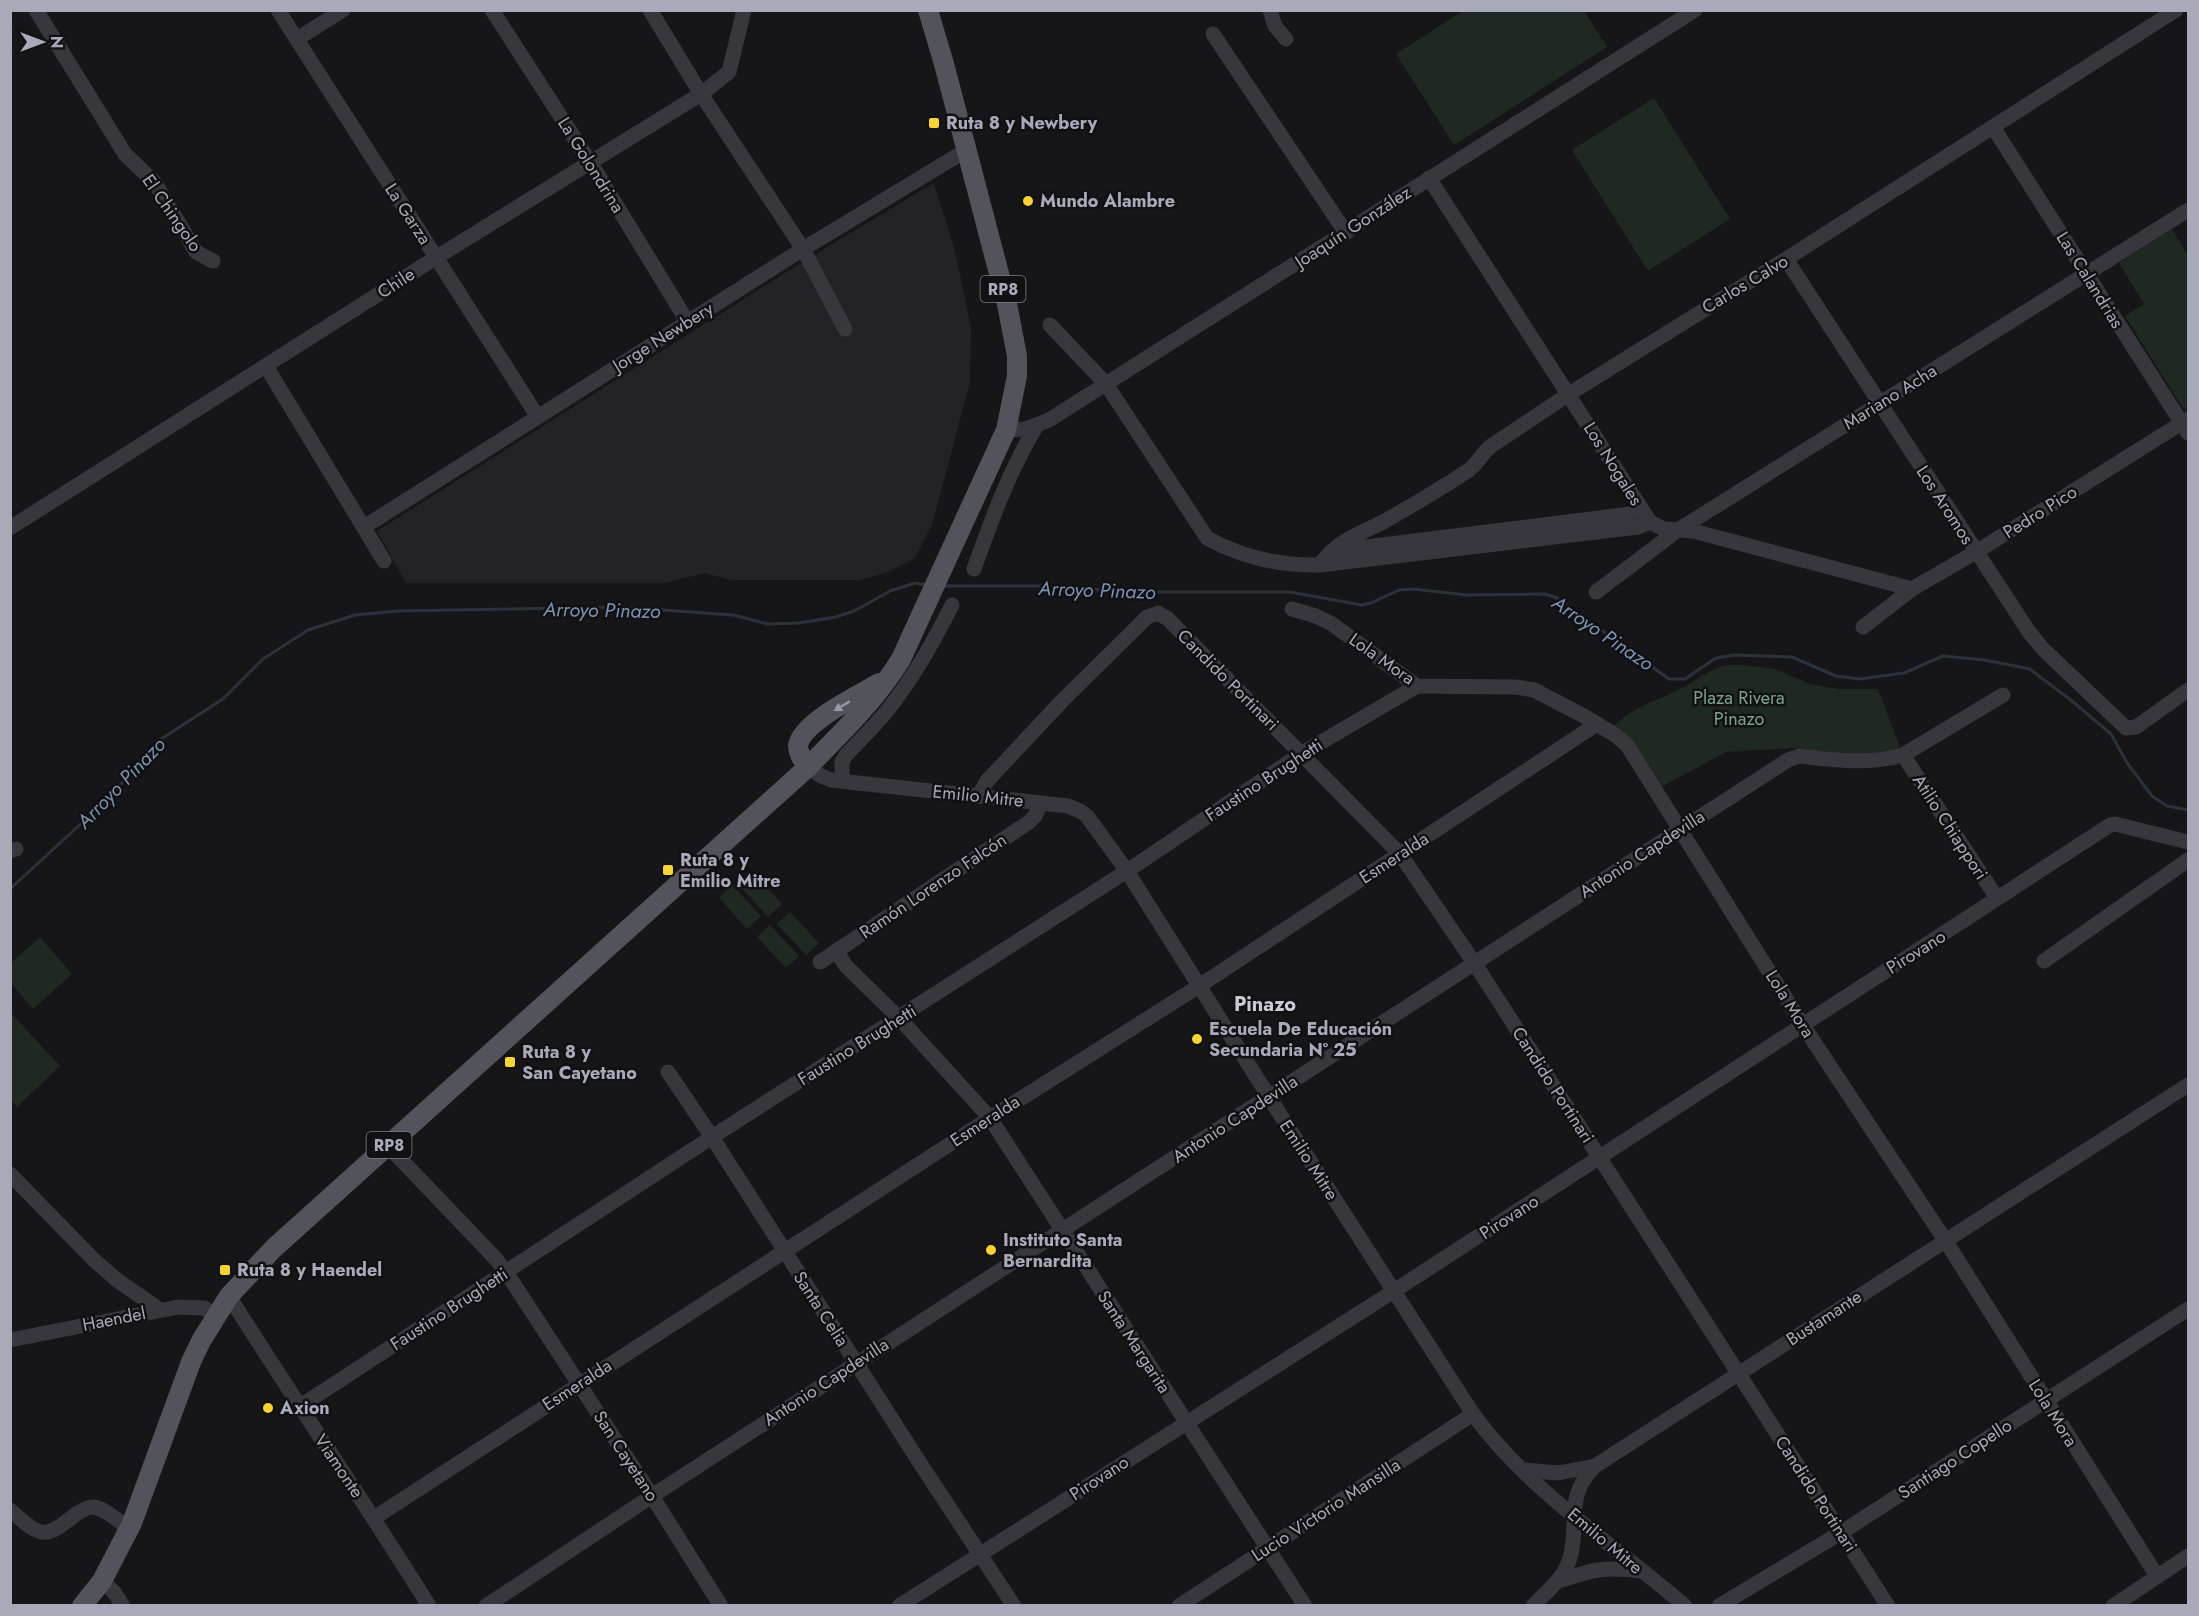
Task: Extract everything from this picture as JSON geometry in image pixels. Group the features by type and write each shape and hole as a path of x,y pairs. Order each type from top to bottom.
{"main road":[{"name":"RP8","path":"914,10 947,119 965,151"},
{"name":"RP8","path":"82,1605 102,1581 129,1528 191,1362 229,1296 274,1248 808,767 859,716 891,675 905,652 1006,430 1015,389 1017,356 955,105 928,10"},
{"path":"808,767 800,756 798,748 800,737 806,730 891,675"}],"street":[{"name":"El Chingolo","path":"36,10 125,154 155,183 196,252 213,261"},
{"name":"La Garza","path":"278,10 538,417"},
{"path":"297,39 343,10"},
{"name":"La Golondrina","path":"492,10 590,162 687,321"},
{"path":"650,10 701,94 803,249 845,329"},
{"name":"Chile","path":"10,528 437,257 701,94 729,72 744,10"},
{"path":"1270,10 1275,26 1286,39"},
{"name":"Joaquín González","path":"1006,430 1020,430 1037,425 1106,384 1695,10"},
{"name":"Carlos Calvo","path":"1320,565 1331,551 1358,532 1384,522 1471,468 1482,453 1491,446 1569,394 1786,259 2176,10"},
{"path":"1213,34 1346,233"},
{"name":"Las Calandrias","path":"1993,127 2133,349 2186,425"},
{"name":"Jorge Newbery","path":"364,527 687,321 965,151"},
{"name":"Los Nogales","path":"1430,178 1650,522 1664,529 1693,531 1912,589"},
{"name":"Mariano Acha","path":"1596,591 1677,530 2188,210"},
{"name":"Los Aromos","path":"1786,259 1976,552 2029,632 2043,649 2126,728 2136,727 2188,690"},
{"path":"1050,325 1106,384 1207,538 1227,549 1272,563 1320,565 1638,527 1650,522"},
{"path":"266,366 384,561"},
{"path":"974,569 993,517 1037,425"},
{"name":"Pedro Pico","path":"1863,627 1912,589 2186,425"},
{"path":"1331,551 1630,514 1641,509"},
{"path":"842,781 842,762 846,755 905,687 928,652 952,605"},
{"name":"Lola Mora","path":"1292,609 1316,616 1332,624 1417,686 1516,687 1534,690 1597,724 1627,745 1802,1024 1945,1240 2157,1576"},
{"name":"Candido Portinari","path":"978,796 987,781 1062,702 1148,617 1158,613 1168,619 1400,854 1475,964 1888,1605"},
{"name":"Faustino Brughetti","path":"299,1407 712,1137 1127,871 1301,754 1417,686"},
{"name":"Antonio Capdevilla","path":"486,1605 1788,760 1799,756 1868,762 1887,760 1903,755 2003,695"},
{"name":"Esmeralda","path":"374,1518 579,1383 1199,986 1597,724"},
{"name":"Atilio Chiappori","path":"1903,755 1997,898"},
{"name":"Emilio Mitre","path":"808,767 821,776 842,781 1068,806 1087,816 1127,871 1269,1097 1492,1441 1574,1516 1684,1605"},
{"name":"Ramón Lorenzo Falcón","path":"820,962 1029,822 1041,804"},
{"name":"Pirovano","path":"899,1605 1394,1291 2110,825 2115,824 2188,842"},
{"path":"2044,961 2188,860"},
{"name":"Santa Margarita","path":"836,951 846,966 899,1018 990,1118 1305,1605"},
{"name":"Santa Celia","path":"668,1072 1014,1605"},
{"name":"Bustamante","path":"1533,1605 1558,1581 1570,1559 1575,1502 1583,1478 1595,1466 2188,1086"},
{"name":"San Cayetano","path":"388,1146 506,1272 721,1605"},
{"path":"10,1174 102,1268 160,1310"},
{"name":"Viamonte","path":"229,1296 429,1605"},
{"name":"Haendel","path":"10,1340 160,1310 194,1307 204,1308 216,1315"},
{"name":"Santiago Copello","path":"1719,1605 1842,1532 2188,1309"},
{"name":"Lucio Victorio Mansilla","path":"1179,1605 1473,1414"},
{"path":"1524,1470 1558,1473 1595,1466"},
{"path":"10,1510 40,1532 47,1534 56,1531 83,1509 91,1507 100,1509 129,1528"},
{"path":"2113,1605 2188,1556"},
{"path":"1558,1581 1613,1567 1641,1571"},
{"path":"102,1581 123,1605"}],"shaded area":[{"path":"934,183 955,251 971,327 970,382 932,525 914,559 888,572 860,580 730,580 705,573 664,583 406,583 377,531 796,266"}],"green space":[{"path":"1463,11 1584,11 1607,47 1454,145 1396,54"},
{"path":"1654,98 1730,219 1648,271 1572,150"},
{"path":"2172,229 2188,256 2188,407 2184,410 2125,316 2144,304 2119,263"},
{"name":"Plaza Rivera Pinazo","path":"1725,665 1775,669 1810,684 1838,689 1878,689 1900,747 1890,751 1852,755 1794,748 1726,752 1661,787 1633,743 1614,726 1638,708 1675,692"},
{"path":"753,873 782,904 768,917 739,885"},
{"path":"732,885 761,916 747,929 719,898"},
{"path":"790,912 819,943 806,955 777,924"},
{"path":"770,925 799,956 786,968 757,937"},
{"path":"40,937 72,974 33,1009 11,983 11,963"},
{"path":"11,1013 60,1066 17,1107 11,1100"}],"waterway":[{"name":"Arroyo Pinazo","path":"10,889 85,820 134,771 161,739 223,699 263,659 308,630 355,615 397,611 622,607 733,615 768,624 799,623 836,617 854,611 890,591 915,583 926,585"},
{"name":"Arroyo Pinazo","path":"941,586 1042,586 1139,592 1290,592 1361,605 1371,603 1399,590 1414,589 1466,595 1545,594 1557,598 1669,679 1685,679 1716,658 1734,655 1792,657 1836,676 1860,679 1904,673 1943,656 1984,660 2030,669 2111,734 2127,763 2152,796 2167,806 2188,810"}],"place":[{"name":"Ruta 8 y Newbery","path":"934,123"},
{"name":"Mundo Alambre","path":"1028,201"},
{"name":"Ruta 8 y Emilio Mitre","path":"668,870"},
{"name":"Escuela De Educación Secundaria Nº 25","path":"1197,1039"},
{"name":"Ruta 8 y San Cayetano","path":"510,1062"},
{"name":"Instituto Santa Bernardita","path":"991,1250"},
{"name":"Ruta 8 y Haendel","path":"225,1270"},
{"name":"Axion","path":"268,1408"}],"district":[{"name":"Pinazo","path":"1265,1004"}]}
